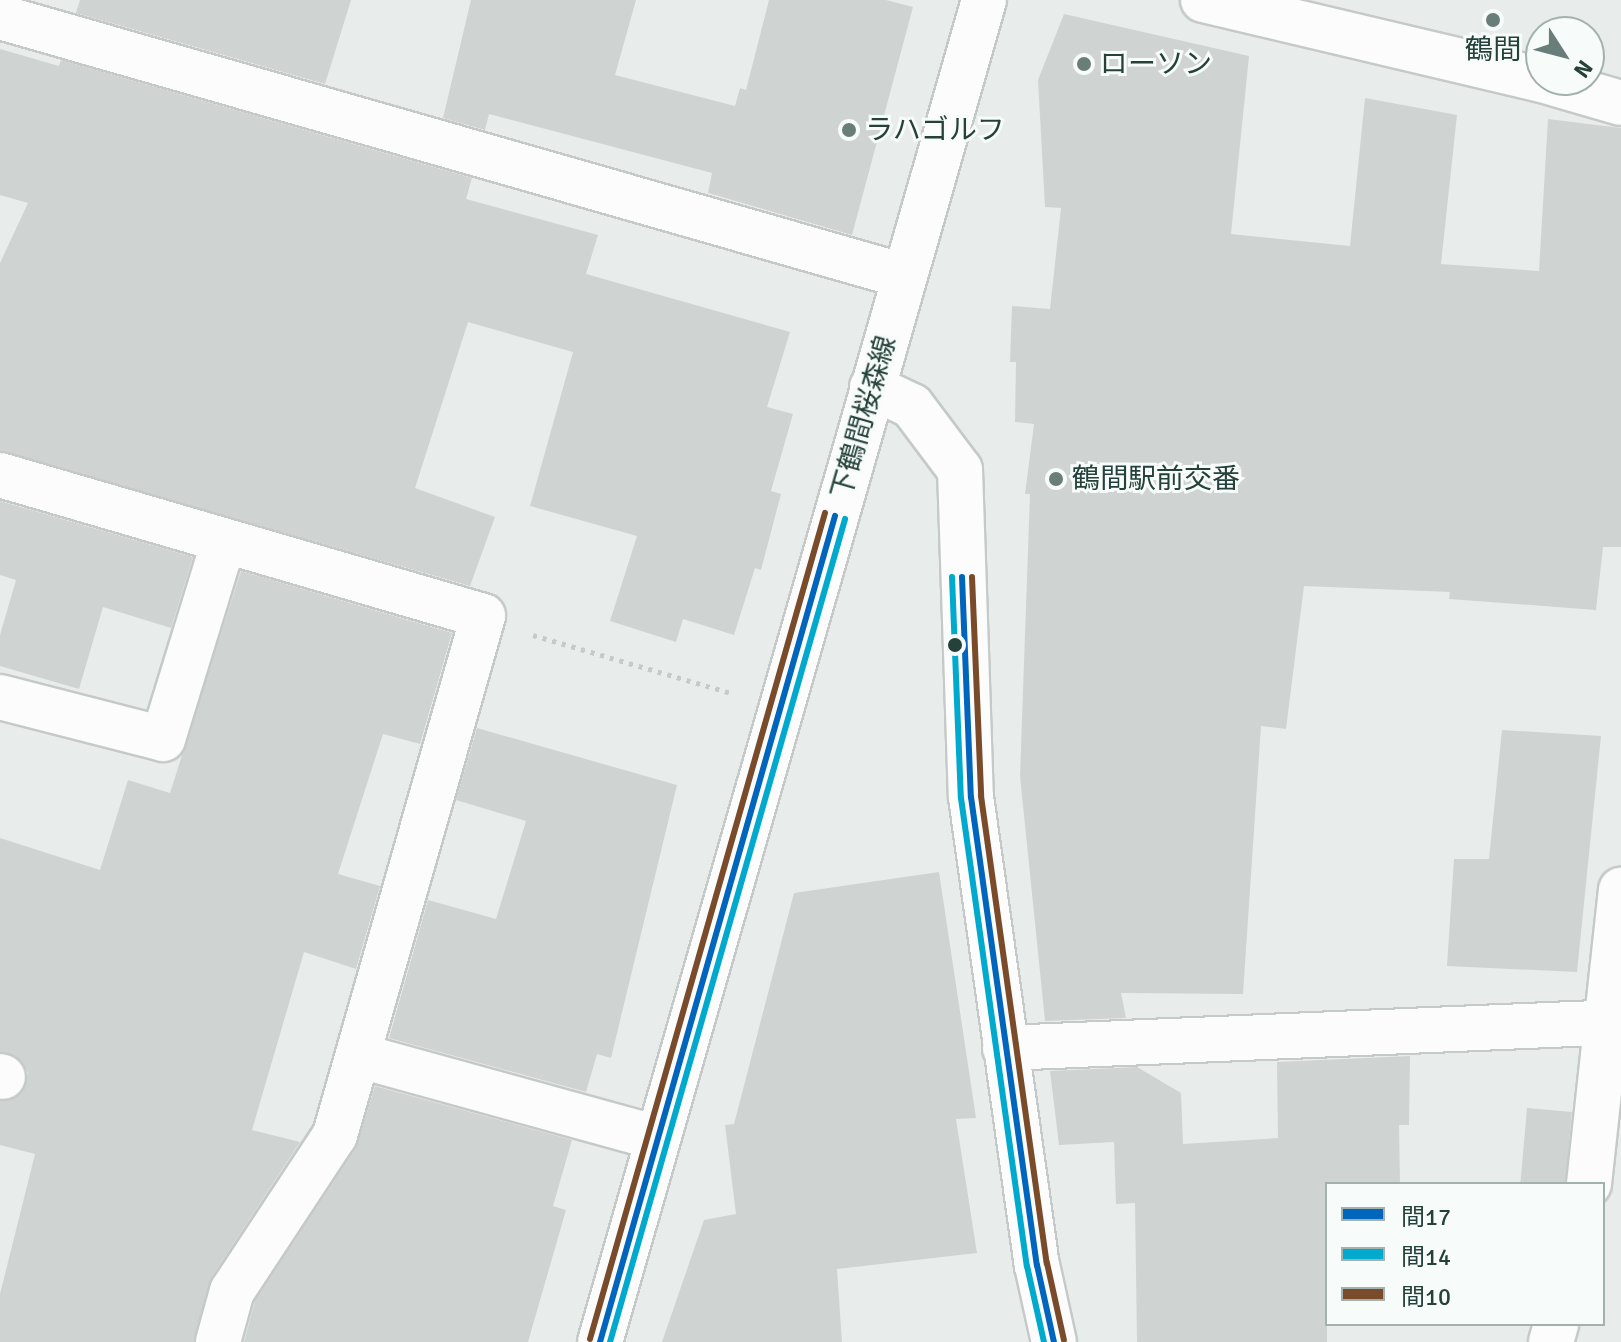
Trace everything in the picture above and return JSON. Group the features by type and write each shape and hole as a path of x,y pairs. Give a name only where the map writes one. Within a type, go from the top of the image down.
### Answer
{"street":[{"name":"下鶴間桜森線","path":"600,1342 984,0"},
{"path":"1203,0 1525,76"},
{"path":"0,17 904,276"},
{"path":"1597,96 1621,103"},
{"path":"872,387 912,406 960,470 971,797 1005,1048 1054,1342"},
{"path":"0,475 483,616 335,1135 232,1291 218,1342"},
{"path":"0,697 163,739 224,541"},
{"path":"1589,1182 1615,1022 1621,890"},
{"path":"1005,1048 1615,1022"},
{"path":"360,1056 658,1138"}],"path":[{"path":"483,616 492,624 739,695"}],"building":[{"path":"80,0 351,0 325,84 76,13"},
{"path":"471,0 636,0 615,75 735,106 740,88 746,90 769,0 886,0 913,7 852,235 708,193 712,173 489,114 485,130 443,118"},
{"path":"1064,14 1249,56 1231,234 1350,246 1365,98 1457,115 1441,264 1539,271 1548,119 1621,128 1621,547 1603,547 1596,610 1449,599 1450,592 1304,586 1286,729 1261,726 1243,994 1121,993 1126,1018 1045,1021 1020,776 1030,494 1025,494 1034,424 1015,422 1016,362 1010,362 1012,306 1050,309 1061,208 1045,207 1038,80"},
{"path":"0,49 59,66 61,60 472,178 466,199 598,235 586,274 790,332 767,407 793,414 771,491 781,494 761,570 755,568 734,635 683,619 676,642 610,621 637,536 530,506 573,352 468,322 415,488 495,517 470,586 0,451 0,263 28,203 0,195"},
{"path":"0,501 193,557 171,628 103,607 79,689 0,666 0,635 16,580 0,575"},
{"path":"241,571 452,633 420,744 383,734 338,874 380,886 356,969 304,952 252,1130 300,1142 211,1278 194,1342 0,1342 0,1294 35,1154 0,1145 0,1101 20,1095 28,1073 21,1060 0,1052 0,838 100,870 128,780 170,793"},
{"path":"477,728 677,785 611,1058 597,1054 586,1092 389,1038 428,900 496,919 526,821 456,800"},
{"path":"1502,730 1601,736 1577,972 1447,966 1454,859 1489,859"},
{"path":"939,872 976,1118 956,1119 977,1253 837,1269 842,1342 662,1342 704,1220 736,1214 725,1125 734,1124 794,893"},
{"path":"1410,1056 1409,1125 1399,1125 1400,1182 1325,1182 1327,1342 1137,1342 1135,1203 1116,1204 1114,1142 1059,1145 1050,1071 1137,1067 1181,1093 1183,1144 1278,1138 1277,1062"},
{"path":"375,1086 572,1140 553,1206 566,1210 528,1342 244,1342 255,1301 356,1148"},
{"path":"1527,1108 1572,1112 1566,1182 1521,1182"}],"transit line":[{"name":"間10","path":"590,1339 825,513"},
{"name":"間17","path":"600,1342 835,516"},
{"name":"間14","path":"610,1342 845,519"},
{"name":"間14","path":"952,577 961,798 1027,1266 1044,1342"},
{"name":"間17","path":"962,577 971,797 1037,1265 1054,1342"},
{"name":"間10","path":"972,577 981,796 1047,1263 1064,1340"}],"place":[{"name":"鶴間","path":"1493,20"},
{"name":"ローソン","path":"1084,64"},
{"name":"ラハゴルフ","path":"849,130"},
{"name":"鶴間駅前交番","path":"1056,479"}]}
